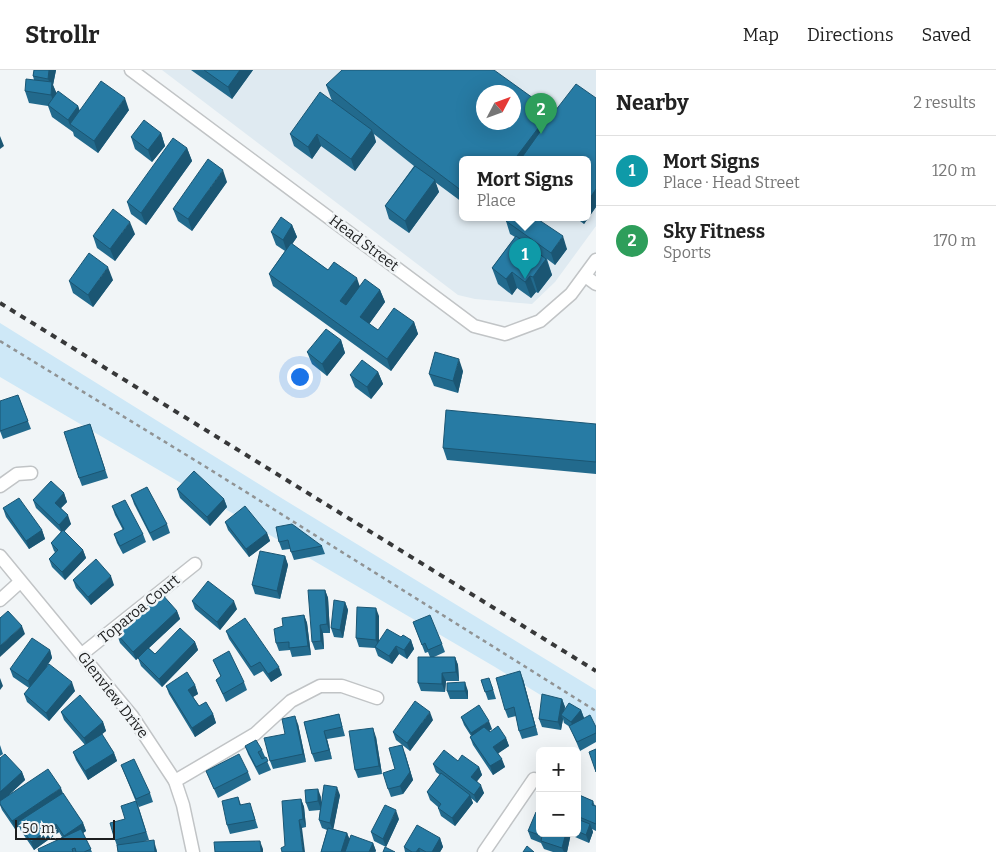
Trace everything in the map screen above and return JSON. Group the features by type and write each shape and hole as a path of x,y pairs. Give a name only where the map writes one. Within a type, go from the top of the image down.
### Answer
{"street":[{"name":"Head Street","path":"131,70 474,326 505,334 540,321 571,294 596,260"},
{"path":"585,276 596,284"},
{"path":"0,486 17,474 31,473"},
{"name":"Glenview Drive","path":"0,556 132,716 175,781 183,805 193,852"},
{"name":"Toparoa Court","path":"82,654 195,564"},
{"path":"0,600 20,582"},
{"path":"175,781 255,734 291,701 320,686 342,686 377,698"},
{"path":"484,852 534,779"}],"path":[{"path":"0,341 206,467 596,711"}],"shaded area":[{"path":"162,70 596,70 596,226 555,282 532,304 475,299 458,295"},
{"path":"0,323 596,690 596,729 495,667 0,377"}],"building":[{"path":"34,70 49,70 48,79 33,76"},
{"path":"204,70 240,70 228,87"},
{"path":"342,70 494,70 515,85 476,85 476,130 521,130 521,89 551,111 517,156 459,156 459,189 326,85"},
{"path":"26,79 52,82 51,95 25,91"},
{"path":"101,81 125,98 94,141 70,124"},
{"path":"576,84 596,98 596,189 591,196 591,156 523,156"},
{"path":"58,91 78,106 68,120 48,105"},
{"path":"320,92 372,130 351,159 317,134 308,147 290,134"},
{"path":"144,120 161,133 148,150 131,137"},
{"path":"173,138 187,148 141,213 127,202"},
{"path":"208,159 223,170 188,219 173,209"},
{"path":"415,166 435,180 405,221 385,206"},
{"path":"113,209 130,222 110,249 93,236"},
{"path":"281,217 292,225 283,240 271,232"},
{"path":"506,221 540,221 563,236 551,253"},
{"path":"516,236 546,259 533,277 530,276 525,282 512,272 506,279 492,268"},
{"path":"291,243 328,270 334,262 357,278 340,301 346,305 365,279 380,290 360,317 378,330 394,308 414,322 387,359 269,274"},
{"path":"89,253 108,267 88,295 69,281"},
{"path":"326,329 341,340 322,364 307,352"},
{"path":"435,352 459,359 453,381 429,374"},
{"path":"362,360 378,372 367,387 350,375"},
{"path":"18,395 28,421 0,431 0,401"},
{"path":"446,410 596,424 596,462 443,448"},
{"path":"90,424 105,470 79,478 64,432"},
{"path":"194,471 224,499 207,517 177,489"},
{"path":"51,481 64,493 55,503 68,515 59,525 33,500"},
{"path":"147,487 167,524 150,533 131,495"},
{"path":"19,498 42,530 26,541 3,508"},
{"path":"125,500 143,534 120,546 114,534 124,529 112,506"},
{"path":"245,506 267,533 246,549 225,522"},
{"path":"292,524 322,546 291,552 288,540 279,542 276,527"},
{"path":"63,530 83,550 62,572 49,559 58,550 51,543"},
{"path":"260,551 285,556 277,591 252,585"},
{"path":"96,559 111,576 88,597 73,580"},
{"path":"208,581 234,601 217,622 192,601"},
{"path":"308,590 325,590 327,624 320,625 321,641 312,642"},
{"path":"161,593 177,611 133,652 117,634"},
{"path":"334,600 345,602 340,630 331,628"},
{"path":"357,607 376,608 376,640 356,638"},
{"path":"8,611 22,626 0,646 0,618"},
{"path":"304,615 308,646 289,648 289,642 276,643 274,629 283,626 282,618"},
{"path":"430,615 442,644 428,650 425,643 422,645 413,622"},
{"path":"245,618 279,667 268,674 260,662 251,667 226,631"},
{"path":"180,628 195,642 159,679 138,658 148,648 155,654"},
{"path":"387,629 411,640 404,650 396,646 389,656 375,647"},
{"path":"32,638 50,650 28,681 10,669"},
{"path":"229,651 244,682 223,694 216,680 221,676 213,660"},
{"path":"418,657 455,657 456,672 442,673 442,684 418,683"},
{"path":"49,664 72,682 46,713 24,694"},
{"path":"520,671 535,726 519,731 514,707 505,710 496,678"},
{"path":"187,672 195,685 188,690 199,706 206,702 213,714 192,728 166,686"},
{"path":"489,678 493,690 485,692 481,680"},
{"path":"465,682 465,691 447,691 447,683"},
{"path":"542,694 562,699 558,722 539,719"},
{"path":"80,695 103,722 84,738 61,712"},
{"path":"415,701 430,712 407,743 393,732"},
{"path":"569,703 581,710 571,722 561,715"},
{"path":"479,705 489,721 471,733 461,717"},
{"path":"339,714 342,727 324,731 329,750 312,754 304,722"},
{"path":"590,715 596,727 596,733 577,742 569,726"},
{"path":"295,716 303,754 270,761 264,738 285,734 282,719"},
{"path":"498,726 506,738 493,747 502,759 490,766 470,737 484,727 490,732"},
{"path":"373,728 379,766 355,770 349,731"},
{"path":"102,734 114,753 85,771 73,752"},
{"path":"256,740 262,750 258,752 262,759 266,757 268,761 256,767 245,746"},
{"path":"402,745 410,772 400,786 388,789 383,773 395,769 389,748"},
{"path":"596,749 596,772 589,752"},
{"path":"444,750 458,761 462,755 479,767 471,777 481,785 474,795 433,764"},
{"path":"5,754 22,772 0,792 0,758"},
{"path":"239,754 248,772 214,789 206,771"},
{"path":"134,759 150,793 136,799 121,765"},
{"path":"48,769 61,788 12,821 0,804 0,801"},
{"path":"441,773 470,795 452,818 438,808 441,804 427,792"},
{"path":"324,785 337,787 330,823 319,820"},
{"path":"318,789 318,801 306,803 305,790"},
{"path":"63,793 83,823 64,836 56,824 31,842 18,822"},
{"path":"581,796 593,801 592,805 596,806 596,824 581,818"},
{"path":"238,797 240,805 250,803 255,820 227,825 222,801"},
{"path":"301,799 303,819 299,820 303,852 282,852 281,848 285,846 282,801"},
{"path":"136,801 146,832 115,840 110,823 125,819 121,806"},
{"path":"385,805 396,810 383,839 371,832"},
{"path":"536,812 536,834 528,831"},
{"path":"581,821 590,824 586,835 581,833"},
{"path":"417,825 440,838 432,852 426,852 419,848 416,852 412,852 404,847"},
{"path":"328,828 347,833 341,852 321,852"},
{"path":"81,829 91,849 84,852 76,852 75,848 72,849 73,852 39,852 38,849"},
{"path":"351,835 373,843 369,852 345,852"},
{"path":"542,837 565,837 562,848 541,841"},
{"path":"154,840 155,852 118,852 117,845"},
{"path":"260,841 261,852 215,852 214,842"},
{"path":"527,846 534,852 523,852"},
{"path":"385,847 395,852 383,852"}],"railway":[{"path":"0,303 596,671"}],"place":[{"name":"Sky Fitness","path":"541,134"},
{"name":"Mort Signs","path":"525,279"}]}
